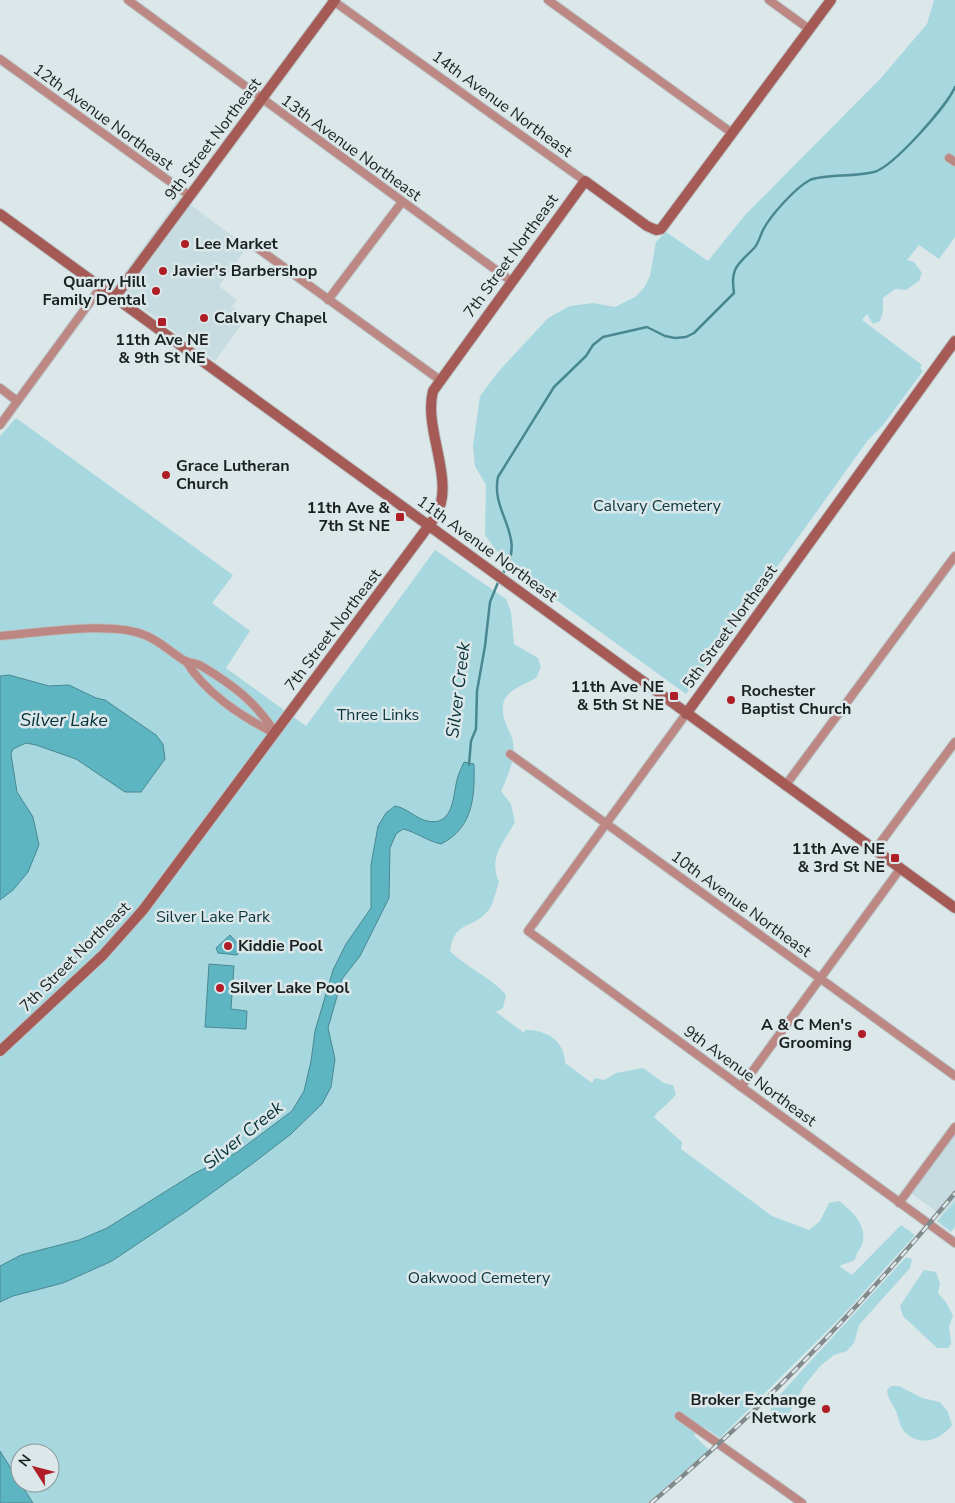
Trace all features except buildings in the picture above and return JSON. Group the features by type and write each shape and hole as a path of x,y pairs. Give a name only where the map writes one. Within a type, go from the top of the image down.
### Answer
{"main road":[{"path":"732,133 831,0"},
{"name":"9th Street Northeast","path":"115,297 334,1"},
{"name":"14th Avenue Northeast","path":"585,181 656,230 665,225 732,133"},
{"name":"7th Street Northeast","path":"0,1051 64,993 124,933 166,881 429,526 440,509 442,496 431,409 433,391 585,181"},
{"name":"11th Avenue Northeast","path":"0,214 955,908"},
{"name":"5th Street Northeast","path":"686,714 954,344"}],"street":[{"name":"13th Avenue Northeast","path":"128,0 511,281"},
{"path":"548,0 732,133"},
{"path":"769,0 810,29"},
{"name":"14th Avenue Northeast","path":"334,1 585,181"},
{"name":"12th Avenue Northeast","path":"0,59 190,196"},
{"path":"328,300 402,202"},
{"path":"256,248 440,380"},
{"path":"0,425 102,287"},
{"path":"0,388 18,401"},
{"path":"786,786 955,556"},
{"path":"0,636 104,628 126,630 146,635 186,661 202,666 249,699 263,712 275,733"},
{"path":"186,661 193,674 209,689 256,724 275,733"},
{"name":"5th Street Northeast","path":"528,931 686,714"},
{"path":"875,850 955,742"},
{"name":"10th Avenue Northeast","path":"510,754 955,1076"},
{"path":"741,1087 900,869"},
{"name":"9th Avenue Northeast","path":"528,931 955,1244"},
{"path":"899,1203 955,1128"},
{"path":"679,1416 802,1503"}],"shaded area":[{"path":"180,197 247,247 219,286 237,300 232,306 247,317 215,361 114,287"},
{"path":"955,1133 955,1202 942,1216 911,1193"}],"green space":[{"name":"Calvary Cemetery","path":"934,0 955,0 955,237 939,259 919,245 907,260 914,262 922,273 919,281 906,290 895,289 883,298 883,311 880,321 873,324 867,314 862,320 922,365 920,368 923,371 883,425 868,440 686,694 519,573 520,568 496,550 485,535 486,485 475,466 473,446 480,396 499,371 548,318 570,306 593,303 615,307 635,297 644,288 650,276 656,242 666,232 708,261 746,214 881,78 927,24"},
{"path":"16,418 233,575 212,603 250,631 226,668 306,726 435,550 506,599 511,612 514,644 538,658 541,667 536,678 515,689 503,704 505,721 512,737 514,749 510,768 501,791 511,804 515,822 496,858 496,873 499,882 494,899 484,915 456,934 450,951 500,988 506,995 503,1008 496,1012 524,1033 525,1030 533,1030 553,1038 562,1048 565,1063 592,1083 595,1078 604,1080 616,1073 643,1068 664,1083 673,1085 676,1094 654,1117 682,1142 681,1149 772,1216 809,1230 820,1221 829,1203 839,1201 844,1205 857,1218 863,1235 855,1260 839,1266 852,1275 901,1225 915,1235 845,1313 720,1438 704,1427 694,1435 709,1450 647,1503 0,1503 0,436"},
{"path":"955,1202 955,1227 951,1232 937,1221"},
{"path":"906,1257 912,1259 910,1268 859,1325 854,1343 847,1351 834,1355 820,1366 804,1386 787,1417 779,1417 770,1410 776,1399"},
{"path":"924,1270 936,1272 940,1283 938,1293 946,1302 953,1316 949,1326 951,1344 948,1348 937,1348 903,1316 900,1306"},
{"path":"891,1386 899,1386 922,1398 940,1402 948,1412 952,1425 938,1437 926,1441 914,1439 905,1433 901,1427 896,1411 888,1396 887,1390"}],"water":[{"name":"Silver Lake","path":"9,675 49,686 69,685 96,698 105,700 156,735 163,744 165,759 141,792 125,792 76,759 26,743 13,749 11,754 17,792 33,817 39,845 28,872 13,890 0,900 0,676"},
{"path":"464,762 474,764 474,788 470,810 460,829 441,844 403,829 396,834 390,848 389,898 360,956 342,979 328,1028 335,1059 331,1087 322,1104 291,1134 252,1164 112,1261 63,1283 13,1296 0,1302 0,1266 21,1255 79,1240 107,1228 195,1173 236,1153 292,1111 304,1091 315,1031 333,970 346,944 371,908 371,865 378,826 386,813 395,806 427,821 436,822 443,819 451,808"},
{"name":"Kiddie Pool","path":"230,935 238,944 239,953 237,955 218,953 216,948"},
{"name":"Silver Lake Pool","path":"209,964 234,966 231,1009 247,1011 246,1029 205,1027"},
{"path":"0,1451 10,1467 10,1493 27,1493 33,1503 0,1503"}],"waterway":[{"name":"Silver Creek","path":"502,575 509,561 512,548 499,502 497,490 498,477 554,387 586,356 593,345 603,337 647,327 665,336 675,338 686,337 694,333 734,293 733,278 737,267 758,243 766,224 790,196 804,184 816,178 867,174 883,168 919,135 942,108 955,87"},
{"name":"Silver Creek","path":"469,765 471,741 476,729 477,691 490,602 499,580"}],"railway":[{"path":"651,1503 732,1431 810,1355 884,1275 955,1193"}],"place":[{"name":"Lee Market","path":"185,244"},
{"name":"Javier's Barbershop","path":"163,271"},
{"name":"Quarry Hill Family Dental","path":"156,291"},
{"name":"Calvary Chapel","path":"204,318"},
{"name":"11th Ave NE & 9th St NE","path":"162,322"},
{"name":"Grace Lutheran Church","path":"166,475"},
{"name":"11th Ave & 7th St NE","path":"400,517"},
{"name":"11th Ave NE & 5th St NE","path":"674,696"},
{"name":"Rochester Baptist Church","path":"731,700"},
{"name":"11th Ave NE & 3rd St NE","path":"895,858"},
{"name":"Kiddie Pool","path":"228,946"},
{"name":"Silver Lake Pool","path":"220,988"},
{"name":"A & C Men's Grooming","path":"862,1034"},
{"name":"Broker Exchange Network","path":"826,1409"}],"park label":[{"name":"Three Links","path":"378,715"},
{"name":"Silver Lake Park","path":"213,917"},
{"name":"Oakwood Cemetery","path":"479,1278"}]}
